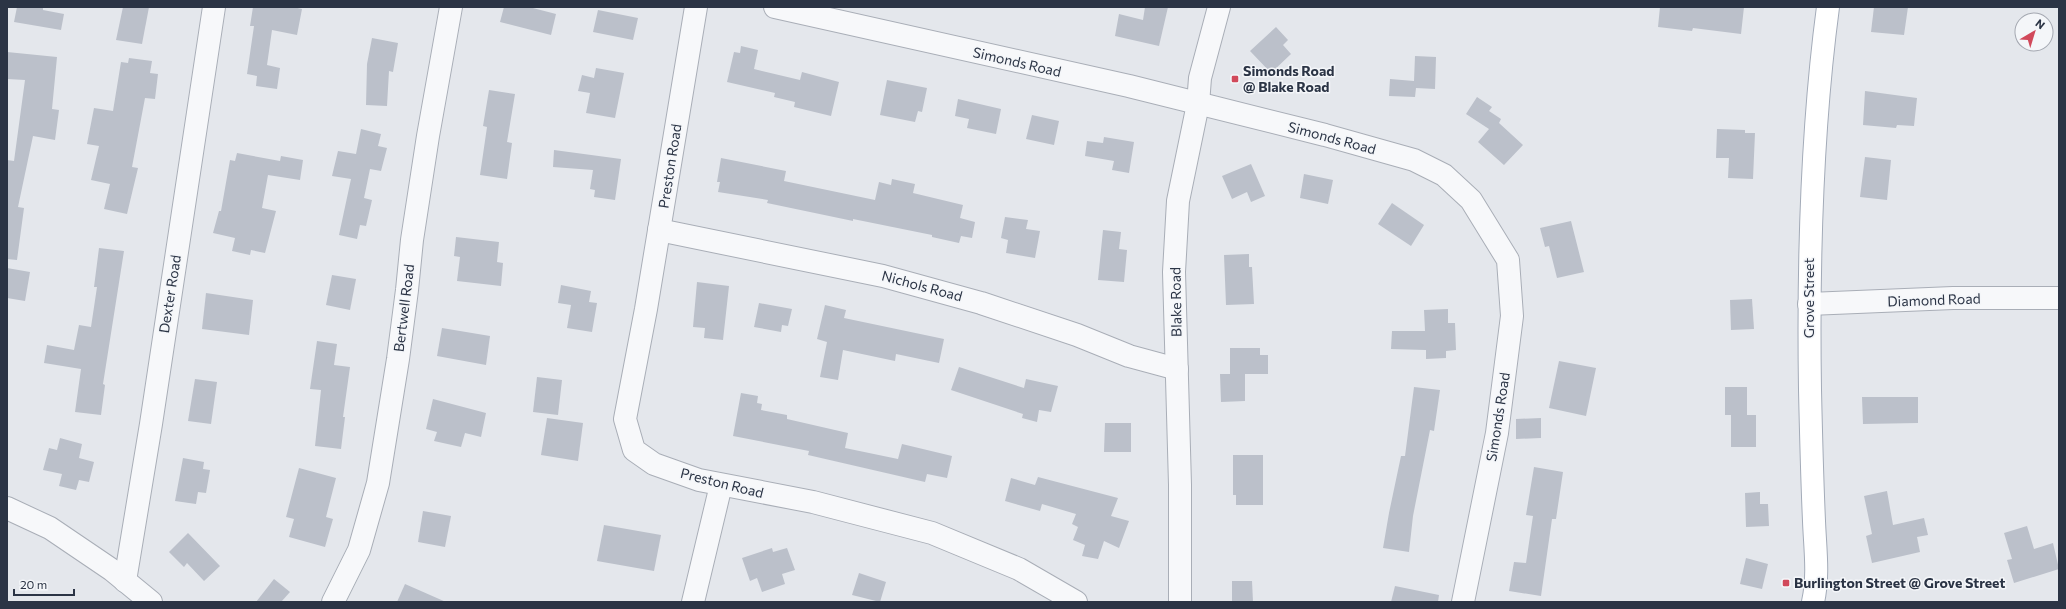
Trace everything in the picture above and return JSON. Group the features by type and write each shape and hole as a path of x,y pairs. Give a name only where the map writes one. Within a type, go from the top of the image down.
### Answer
{"main road":[{"name":"Grove Street","path":"1816,598 1809,250 1818,77 1828,7"}],"street":[{"name":"Dexter Road","path":"125,581 151,424 214,7"},
{"name":"Bertwell Road","path":"333,602 358,550 378,483 400,343 422,171 451,7"},
{"name":"Preston Road","path":"696,7 659,230 625,419 634,450 654,464 699,480 813,502 932,533 1019,569 1076,602"},
{"name":"Simonds Road","path":"775,7 1129,86 1325,135 1414,160 1444,176 1471,200 1508,260 1512,316 1497,433 1463,602"},
{"name":"Blake Road","path":"1180,602 1177,369 1174,272 1178,201 1198,104 1200,78 1219,7"},
{"name":"Nichols Road","path":"659,230 883,276 982,303 1077,335 1129,356 1177,369"},
{"name":"Diamond Road","path":"1809,304 1953,298 2059,298"},
{"path":"693,602 721,485"},
{"path":"7,508 50,528 125,581 151,602"}],"building":[{"path":"17,7 43,7 43,10 64,14 61,30 14,22"},
{"path":"123,7 149,7 142,44 116,40"},
{"path":"253,7 293,7 302,9 297,35 272,30 267,65 280,68 277,89 256,86 257,76 247,74 254,26 250,26"},
{"path":"504,7 529,7 556,14 551,35 500,22"},
{"path":"1145,7 1168,7 1159,46 1115,36 1119,14 1143,20"},
{"path":"1660,7 1744,7 1741,34 1693,28 1692,31 1658,27"},
{"path":"1874,7 1908,7 1904,35 1871,32"},
{"path":"598,10 638,18 633,40 593,32"},
{"path":"1276,27 1288,40 1283,45 1291,54 1271,73 1250,51"},
{"path":"372,38 398,43 393,72 389,71 387,106 366,105 367,64"},
{"path":"741,46 758,50 754,69 800,80 802,72 839,82 831,116 794,107 795,102 774,97 775,93 727,82 734,52 740,53"},
{"path":"7,52 57,57 52,109 59,110 55,140 33,136 18,207 24,208 17,260 7,259 7,160 14,161 25,80 7,79"},
{"path":"1415,56 1436,57 1435,89 1416,88 1415,97 1389,96 1390,79 1414,81"},
{"path":"129,58 152,61 150,73 158,74 155,99 145,98 132,167 138,168 127,214 104,209 110,184 91,180 99,146 87,144 94,108 113,111 121,62 128,63"},
{"path":"596,68 624,73 615,118 586,113 590,93 578,91 582,75 594,78"},
{"path":"887,80 927,88 922,112 918,111 915,122 880,115"},
{"path":"489,90 515,94 507,142 512,143 507,179 480,175 487,127 483,126"},
{"path":"1865,91 1917,98 1914,126 1897,125 1896,128 1863,125"},
{"path":"1477,97 1492,107 1489,111 1501,119 1499,123 1523,145 1504,165 1478,142 1489,129 1466,114"},
{"path":"958,99 1001,109 996,134 967,128 969,119 955,116"},
{"path":"1032,115 1059,121 1054,145 1026,139"},
{"path":"361,129 381,134 378,146 387,148 381,171 370,169 364,198 372,200 366,226 360,225 357,239 339,235 351,179 332,176 338,151 356,154"},
{"path":"1717,129 1745,130 1745,133 1755,133 1753,179 1728,178 1729,158 1716,158"},
{"path":"1104,137 1134,142 1129,173 1112,170 1114,161 1085,156 1087,141 1103,143"},
{"path":"554,150 621,159 615,200 594,197 595,190 590,189 593,170 553,167"},
{"path":"237,153 280,161 281,156 303,160 300,180 268,175 262,208 276,211 265,253 251,250 250,255 232,251 235,238 213,233 219,211 221,211 230,160 235,161"},
{"path":"1865,157 1891,160 1887,200 1860,197"},
{"path":"721,158 786,171 784,181 875,200 879,182 891,185 892,179 915,184 913,193 963,205 960,218 975,222 972,238 961,236 959,243 932,237 932,235 853,219 853,221 767,203 768,200 718,192 720,182 717,182"},
{"path":"1251,164 1265,196 1251,202 1247,192 1232,199 1222,176"},
{"path":"1304,174 1333,180 1328,204 1300,198"},
{"path":"1392,203 1424,225 1411,246 1378,224"},
{"path":"1005,217 1028,220 1026,229 1040,231 1035,258 1006,253 1008,240 1001,238"},
{"path":"1571,221 1584,272 1557,278 1549,246 1545,247 1540,228"},
{"path":"1103,230 1121,232 1119,249 1127,250 1124,282 1098,280"},
{"path":"456,237 499,242 497,262 503,263 501,286 457,281 460,257 454,256"},
{"path":"99,248 124,251 103,384 105,385 101,415 75,412 81,369 44,363 47,345 74,350 79,325 91,327 97,287 94,287"},
{"path":"1249,254 1249,267 1252,267 1254,304 1226,305 1224,255"},
{"path":"7,268 30,272 25,301 7,298"},
{"path":"332,275 356,279 350,310 326,305"},
{"path":"697,282 729,286 723,340 704,338 705,328 693,327"},
{"path":"561,285 591,291 589,302 597,303 592,332 567,328 571,305 558,303"},
{"path":"206,293 253,300 249,335 202,329"},
{"path":"1752,299 1754,329 1731,330 1730,300"},
{"path":"759,303 792,309 788,326 782,325 781,332 754,327"},
{"path":"825,305 846,310 844,318 944,339 939,363 896,354 895,361 843,350 838,380 820,377 827,342 817,339"},
{"path":"1448,309 1448,323 1455,323 1456,350 1446,351 1446,358 1426,359 1426,350 1391,349 1392,331 1425,331 1424,310"},
{"path":"442,328 490,336 486,365 437,356"},
{"path":"317,341 337,344 334,365 350,367 343,417 345,417 341,449 315,446 321,390 310,389"},
{"path":"1230,348 1260,348 1260,355 1268,355 1268,374 1245,374 1245,401 1221,402 1220,374 1230,374"},
{"path":"1559,361 1596,368 1586,416 1549,408"},
{"path":"959,367 1024,388 1026,379 1058,386 1051,412 1039,410 1037,422 1022,418 1023,414 951,390"},
{"path":"537,377 562,380 558,415 533,412"},
{"path":"195,379 217,382 211,424 188,421"},
{"path":"1414,387 1440,390 1434,431 1430,430 1413,516 1409,552 1383,548 1401,456 1405,456"},
{"path":"1725,387 1747,387 1747,415 1756,415 1756,447 1731,447 1731,415 1725,415"},
{"path":"741,393 758,396 757,403 762,404 761,410 787,415 787,419 848,433 845,448 898,459 902,444 952,456 947,478 927,474 925,482 808,455 809,451 733,436"},
{"path":"1862,397 1918,397 1918,423 1863,424"},
{"path":"433,399 486,413 481,437 465,433 461,447 434,441 437,432 426,429"},
{"path":"547,418 583,423 578,461 541,455"},
{"path":"1541,418 1541,438 1516,439 1516,419"},
{"path":"1105,423 1131,423 1131,452 1104,452"},
{"path":"60,438 82,444 79,458 94,462 89,482 79,480 76,490 59,486 62,474 43,470 49,448 57,450"},
{"path":"1233,455 1263,455 1263,505 1236,505 1236,495 1233,495"},
{"path":"183,458 204,462 203,469 210,470 206,493 198,492 196,504 175,501"},
{"path":"1534,467 1563,472 1556,519 1552,519 1541,596 1509,591 1514,562 1526,563 1533,516 1526,515"},
{"path":"299,468 336,478 326,517 333,519 325,547 289,537 294,519 286,517"},
{"path":"1038,477 1118,498 1111,516 1129,521 1119,548 1104,541 1098,559 1082,556 1085,545 1073,540 1078,527 1072,524 1076,514 1042,504 1040,511 1005,501 1011,478 1035,485"},
{"path":"1887,491 1893,525 1924,518 1928,535 1917,537 1920,552 1872,563 1866,536 1872,534 1864,496"},
{"path":"1760,492 1760,504 1768,504 1769,526 1746,527 1745,493"},
{"path":"423,511 451,516 445,547 418,542"},
{"path":"604,525 661,535 654,571 597,561"},
{"path":"2027,526 2034,549 2053,543 2059,569 2014,583 2007,560 2012,559 2004,533"},
{"path":"188,533 220,566 204,581 187,563 184,567 169,552"},
{"path":"772,548 773,552 787,548 795,570 782,574 785,584 762,592 757,578 750,581 742,558"},
{"path":"1746,558 1768,564 1762,589 1740,584"},
{"path":"859,573 886,582 880,602 852,595"},
{"path":"274,579 290,592 281,602 256,602"},
{"path":"1232,581 1252,581 1253,602 1232,602"},
{"path":"405,584 446,602 397,602"},
{"path":"1395,586 1439,595 1438,602 1391,602"}],"place":[{"name":"Simonds Road @ Blake Road","path":"1235,79"},
{"name":"Burlington Street @ Grove Street","path":"1786,583"}]}
